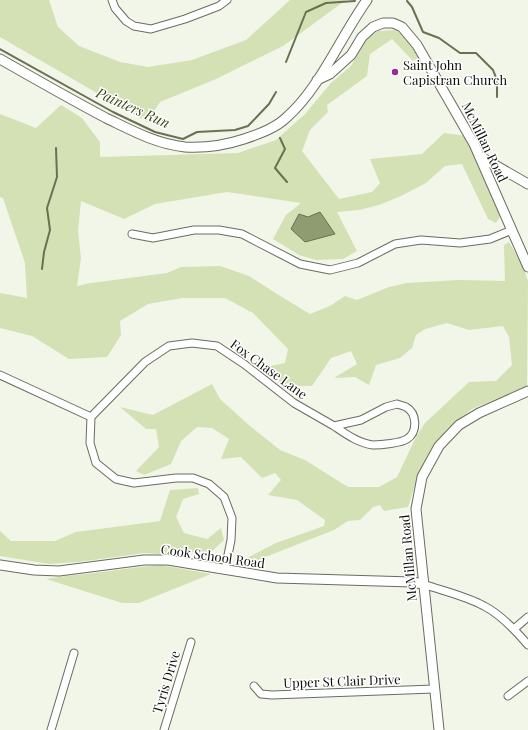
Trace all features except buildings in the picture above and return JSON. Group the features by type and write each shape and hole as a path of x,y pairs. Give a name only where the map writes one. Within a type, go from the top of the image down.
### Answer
{"street":[{"path":"112,0 115,8 126,21 134,26 151,29 185,19 219,6 227,0"},
{"path":"0,59 89,109 152,140 185,147 212,146 235,142 260,134 286,118 302,101 317,80 367,0"},
{"name":"McMillan Road","path":"317,80 330,74 351,55 362,37 373,27 383,23 393,22 402,27 417,46 481,157 491,184 528,267"},
{"path":"481,157 528,184"},
{"path":"132,234 153,238 194,230 219,230 242,234 300,264 330,270 358,263 395,244 421,240 460,243 490,239 512,230"},
{"name":"Fox Chase Lane","path":"91,417 146,362 170,346 192,343 217,346 244,364 294,403 334,426 353,439 374,445 407,439 414,430 415,421 413,415 407,407 397,404 386,407 361,420 334,426"},
{"path":"0,375 91,417 90,444 96,463 116,479 134,483 176,478 193,478 208,484 224,497 232,518 232,540 225,570"},
{"name":"McMillan Road","path":"439,730 416,509 422,477 439,446 459,425 479,413 528,391"},
{"name":"Cook School Road","path":"0,565 34,570 59,571 144,560 168,560 277,578 412,582 423,584"},
{"path":"423,584 485,606 514,629 528,645"},
{"path":"514,629 528,617"},
{"name":"Tyris Drive","path":"164,730 191,642"},
{"path":"51,730 74,653"},
{"path":"508,696 528,681"},
{"name":"Upper St Clair Drive","path":"254,686 261,694 272,696 434,689"}],"shaded area":[{"path":"0,0 49,0 58,27 79,46 120,62 148,67 192,60 246,40 290,0 346,0 283,46 216,79 160,102 147,122 0,37"},
{"path":"395,30 403,35 419,57 413,61 392,39 370,54 367,76 327,105 328,112 310,130 302,151 339,199 372,192 380,183 370,159 422,154 444,133 466,136 501,215 496,223 488,219 462,164 445,166 426,183 379,205 359,210 337,212 357,251 343,259 316,260 299,255 273,239 286,215 301,203 227,192 155,204 124,219 81,201 78,231 81,258 77,286 167,273 181,267 220,266 249,276 310,314 330,306 345,296 357,300 389,287 407,283 458,280 505,281 504,245 509,242 523,266 528,281 527,386 472,409 448,428 429,453 417,478 408,507 384,511 380,505 373,507 360,520 348,521 334,530 250,563 241,561 276,543 324,526 325,520 297,500 268,495 281,480 275,473 262,478 241,457 221,459 229,439 212,428 197,427 181,441 171,464 144,475 136,471 159,447 156,429 146,429 120,407 153,415 212,384 220,399 280,450 305,460 348,487 379,487 397,477 416,437 425,423 469,382 496,381 512,365 509,337 503,326 469,330 447,323 425,329 416,335 412,348 400,358 376,365 369,385 355,377 334,378 357,364 351,351 331,358 312,386 282,386 270,366 285,363 288,349 253,313 225,298 182,298 148,304 120,321 121,335 107,357 69,359 32,336 0,328 0,293 27,298 25,263 3,198 0,197 0,114 36,128 61,105 82,118 100,142 100,157 238,153 276,140 305,114 331,83 351,66 364,41 378,31"},
{"path":"320,212 335,234 305,242 291,229 299,214 308,217"},
{"path":"198,488 199,494 183,499 176,517 184,533 207,539 221,528 224,540 206,557 186,549 173,555 145,553 78,562 49,564 0,556 0,531 11,541 55,541 76,532 160,521 170,490"},
{"path":"161,565 211,574 139,603 122,603 46,579 130,568"}],"waterway":[{"name":"Painters Run","path":"286,62 306,12 326,3 355,1"},
{"path":"407,1 412,7 423,32 439,38 460,53 476,53 493,70 497,80 497,97"},
{"name":"Painters Run","path":"0,49 113,112 155,132 183,139 197,132 235,130 248,126 269,104 276,92"},
{"path":"280,138 285,149 275,168 287,182"},
{"path":"42,269 44,252 50,230 47,208 57,177 56,148"}],"place":[{"name":"Saint John Capistran Church","path":"395,72"}]}
